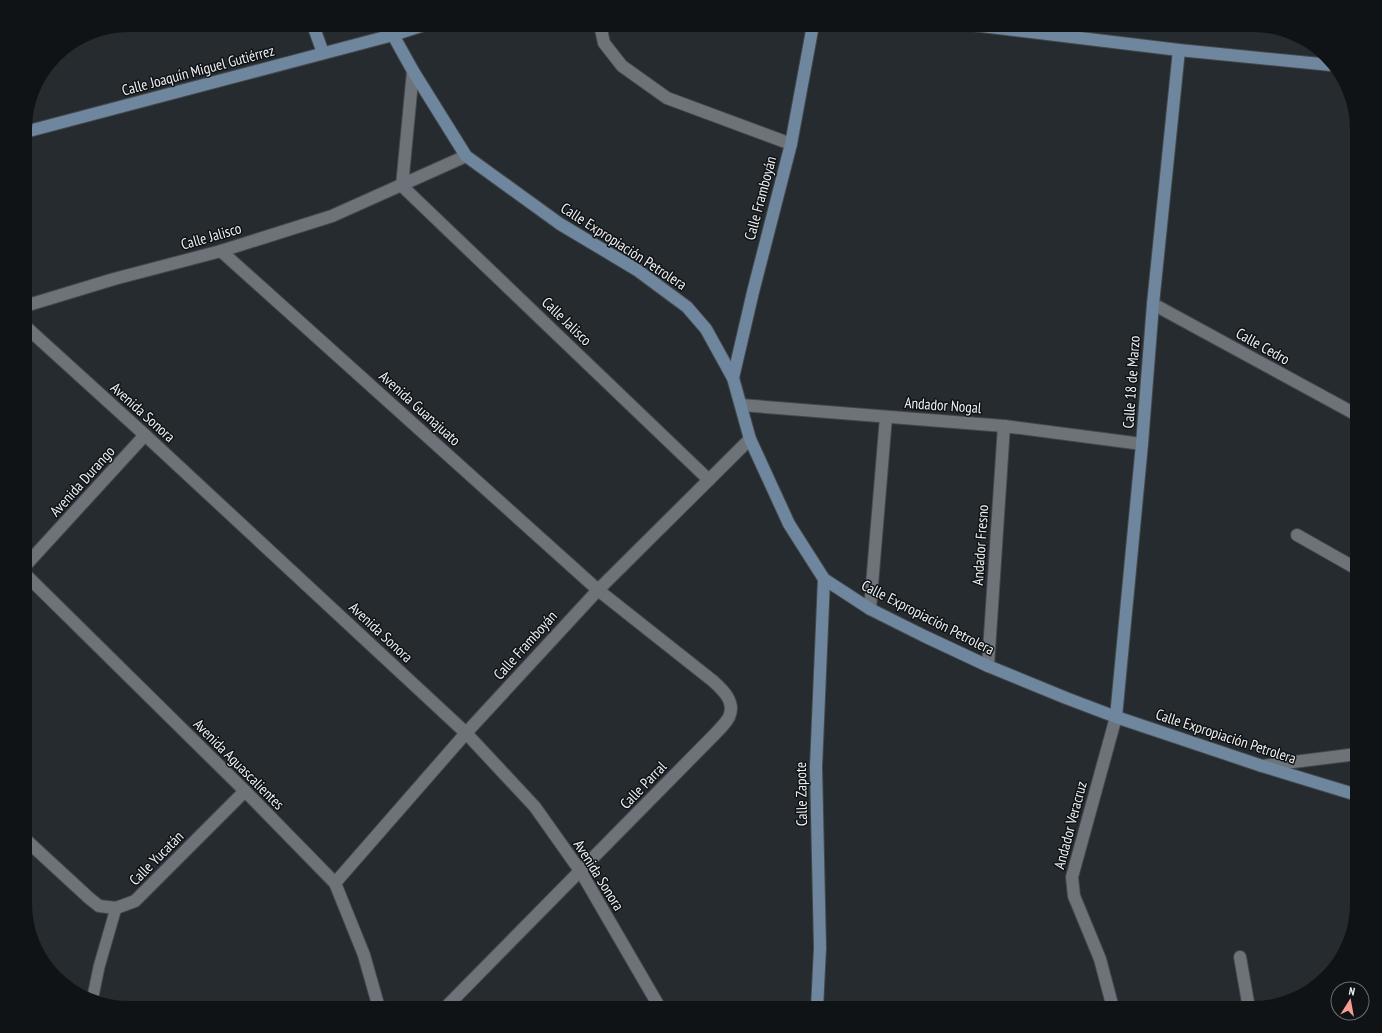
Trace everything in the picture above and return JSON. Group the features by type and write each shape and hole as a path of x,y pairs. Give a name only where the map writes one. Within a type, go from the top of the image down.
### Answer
{"street":[{"path":"316,32 323,53"},
{"name":"Calle Joaquín Miguel Gutiérrez","path":"32,130 403,32"},
{"path":"602,32 604,43 622,66 667,98 791,144"},
{"name":"Calle Framboyán","path":"733,378 752,292 791,144 812,32"},
{"path":"1031,32 1179,50 1325,64"},
{"name":"Calle Expropiación Petrolera","path":"394,35 414,71 466,156 560,224 637,270 687,306 706,329 733,378 750,438 789,524 824,579 870,609 924,636 988,666 1066,698 1116,717 1262,766 1350,793"},
{"name":"Calle 18 de Marzo","path":"1116,717 1142,444 1153,304 1179,50"},
{"path":"402,186 414,71"},
{"name":"Calle Jalisco","path":"32,304 114,279 221,251 332,216 402,186 466,156"},
{"name":"Calle Jalisco","path":"402,186 709,480"},
{"name":"Avenida Guanajuato","path":"221,251 598,590"},
{"name":"Calle Cedro","path":"1153,304 1350,411"},
{"name":"Avenida Sonora","path":"32,332 145,435 466,733 535,807 580,872 656,1001"},
{"name":"Andador Nogal","path":"741,405 1004,426 1142,444"},
{"path":"870,609 886,417"},
{"name":"Andador Fresno","path":"988,666 1004,426"},
{"name":"Avenida Durango","path":"32,558 145,435"},
{"name":"Calle Framboyán","path":"335,883 466,733 598,590 750,438"},
{"path":"1297,535 1350,564"},
{"name":"Calle Zapote","path":"817,1001 820,948 816,767 824,579"},
{"name":"Avenida Aguascalientes","path":"32,581 245,791 335,883 364,955 377,1001"},
{"name":"Calle Parral","path":"452,1001 714,735 729,717 731,704 727,694 714,681 598,590"},
{"name":"Andador Veracruz","path":"1111,1001 1100,959 1074,896 1072,877 1116,717"},
{"path":"1262,766 1350,755"},
{"name":"Calle Yucatán","path":"116,908 135,901 245,791"},
{"path":"32,845 99,906 116,908"},
{"path":"1240,957 1248,1001"}],"lane":[{"path":"93,994 99,967 116,908"}]}
